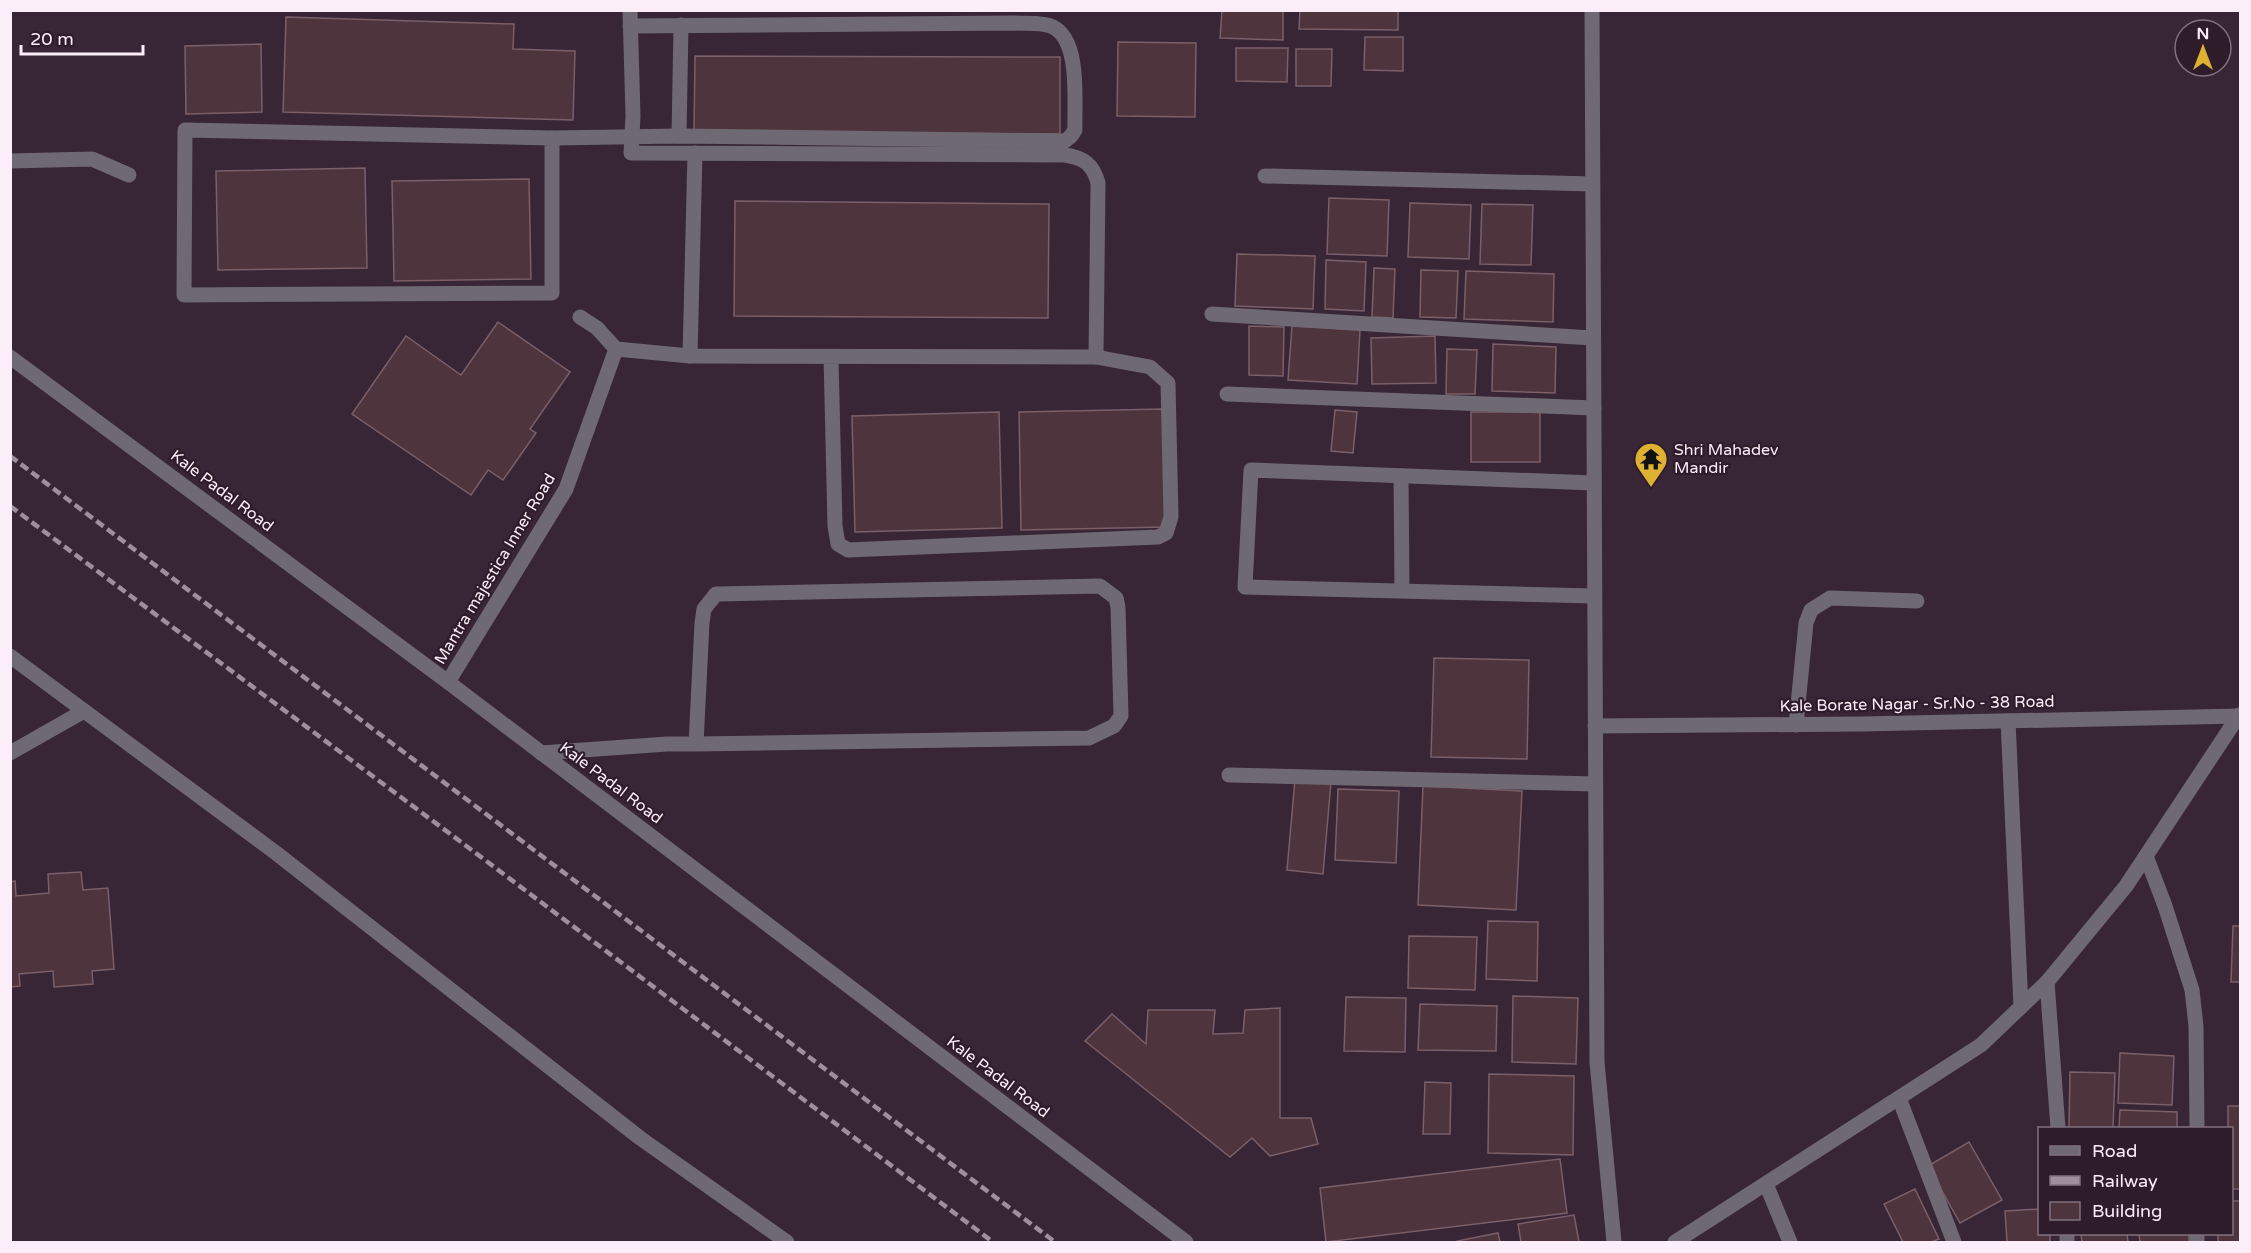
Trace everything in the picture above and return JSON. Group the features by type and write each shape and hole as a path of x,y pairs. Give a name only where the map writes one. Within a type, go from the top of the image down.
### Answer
{"street":[{"path":"1592,10 1597,1062 1614,1242"},
{"path":"552,138 552,293 184,295 185,130 552,138 631,136 679,136 1065,141 1074,130 1073,59 1069,44 1063,34 1051,26 1015,23 681,25 630,18 633,116 631,136 631,153 1053,154 1079,157 1094,170 1098,183 1096,357"},
{"path":"679,136 681,25"},
{"path":"690,356 695,153"},
{"path":"10,161 92,159 129,176"},
{"path":"1265,176 1592,184"},
{"path":"1212,314 1593,338"},
{"path":"580,317 597,328 616,349 690,356 1096,357 1150,367 1168,383 1171,517 1166,533 1158,537 848,550 838,544 835,526 831,357"},
{"name":"Mantra majestica Inner Road","path":"448,682 566,489 616,349"},
{"name":"Kale Padal Road","path":"10,357 448,682 1186,1242"},
{"path":"1227,394 1594,408"},
{"path":"1593,596 1245,587 1251,470 1594,483"},
{"path":"1401,476 1401,590"},
{"path":"541,753 667,744 696,744 1089,738 1114,726 1121,716 1116,598 1100,586 716,594 704,609 702,622 696,744"},
{"path":"1796,725 1806,622 1811,610 1830,598 1917,601"},
{"path":"10,656 276,853 640,1138 787,1242"},
{"path":"10,753 84,711"},
{"path":"1675,1242 1981,1045 2047,982 2126,886 2240,716"},
{"name":"Kale Borate Nagar - Sr.No - 38 Road","path":"1595,726 1796,725 2240,716"},
{"path":"2008,721 2021,1007"},
{"path":"1229,775 1595,784"},
{"path":"2146,856 2192,990 2196,1026 2197,1127"},
{"path":"2047,982 2058,1127"},
{"path":"1899,1098 1954,1242"},
{"path":"1766,1184 1790,1242"}],"building":[{"path":"1222,10 1283,10 1283,40 1220,38"},
{"path":"1300,10 1398,10 1398,30 1299,29"},
{"path":"286,17 514,24 513,49 575,51 573,120 283,112"},
{"path":"1365,37 1403,37 1403,71 1364,70"},
{"path":"1118,42 1196,43 1195,117 1117,116"},
{"path":"261,44 262,112 186,114 185,46"},
{"path":"1236,48 1288,48 1287,82 1236,81"},
{"path":"1296,49 1332,49 1331,86 1296,86"},
{"path":"695,56 1060,57 1060,134 694,132"},
{"path":"365,168 367,268 218,270 216,171"},
{"path":"529,179 531,279 394,281 392,181"},
{"path":"1329,198 1389,200 1387,256 1327,254"},
{"path":"735,201 1049,204 1048,318 734,316"},
{"path":"1410,203 1471,205 1469,259 1408,257"},
{"path":"1482,204 1533,205 1531,265 1480,264"},
{"path":"1237,254 1315,256 1313,309 1235,306"},
{"path":"1326,260 1366,262 1364,311 1325,309"},
{"path":"1374,268 1395,269 1393,318 1372,317"},
{"path":"1421,270 1458,271 1456,318 1420,317"},
{"path":"1466,271 1554,274 1553,322 1464,319"},
{"path":"498,322 570,372 530,429 536,433 503,480 488,470 471,495 352,414 406,336 461,375"},
{"path":"1249,326 1284,327 1283,376 1249,375"},
{"path":"1292,326 1360,330 1357,384 1288,380"},
{"path":"1435,336 1436,383 1372,384 1371,338"},
{"path":"1493,344 1556,347 1555,393 1492,391"},
{"path":"1447,349 1477,350 1475,394 1446,394"},
{"path":"1163,409 1166,527 1021,530 1019,412"},
{"path":"1335,410 1357,412 1353,453 1331,451"},
{"path":"999,412 1002,528 855,532 852,416"},
{"path":"1471,412 1540,412 1540,462 1471,462"},
{"path":"1434,658 1529,660 1527,759 1431,757"},
{"path":"1295,779 1331,782 1323,874 1287,870"},
{"path":"1423,786 1522,791 1516,910 1418,905"},
{"path":"1338,789 1399,791 1396,863 1335,860"},
{"path":"81,872 83,890 108,888 114,969 92,971 93,984 54,987 53,971 19,974 20,986 10,987 10,882 15,881 16,896 49,893 48,874"},
{"path":"1488,921 1538,922 1537,981 1486,979"},
{"path":"2233,926 2240,926 2240,982 2231,982"},
{"path":"1409,936 1477,937 1475,990 1408,988"},
{"path":"1513,996 1578,998 1576,1064 1512,1062"},
{"path":"1346,997 1406,998 1405,1052 1344,1051"},
{"path":"1420,1004 1497,1006 1496,1051 1418,1050"},
{"path":"1280,1008 1280,1118 1311,1118 1318,1144 1270,1156 1252,1138 1230,1157 1085,1041 1112,1014 1146,1044 1148,1010 1215,1010 1213,1034 1243,1033 1245,1010"},
{"path":"2120,1053 2174,1056 2172,1105 2118,1103"},
{"path":"2070,1072 2115,1073 2113,1127 2069,1127"},
{"path":"1489,1074 1574,1076 1573,1155 1488,1153"},
{"path":"1425,1082 1451,1083 1450,1134 1423,1134"},
{"path":"2228,1106 2240,1106 2240,1189 2233,1189 2233,1127 2228,1127"},
{"path":"2120,1110 2177,1112 2177,1127 2119,1127"},
{"path":"1969,1142 2002,1200 1960,1223 1928,1166"},
{"path":"1560,1159 1567,1213 1326,1242 1320,1188"},
{"path":"1915,1189 1939,1239 1931,1242 1903,1242 1884,1204"},
{"path":"2233,1201 2240,1201 2240,1242 2218,1242 2218,1235 2233,1235"},
{"path":"2038,1209 2038,1235 2050,1235 2050,1242 2007,1242 2005,1211"},
{"path":"1574,1215 1579,1242 1521,1242 1518,1224"},
{"path":"1498,1233 1500,1242 1457,1242 1457,1241"},
{"path":"2081,1235 2127,1235 2128,1242 2082,1242"},
{"path":"2139,1235 2189,1235 2189,1242 2140,1242"}],"railway":[{"path":"10,456 1055,1242"},
{"path":"10,506 993,1242"}],"place":[{"name":"Shri Mahadev Mandir","path":"1651,488"}]}
